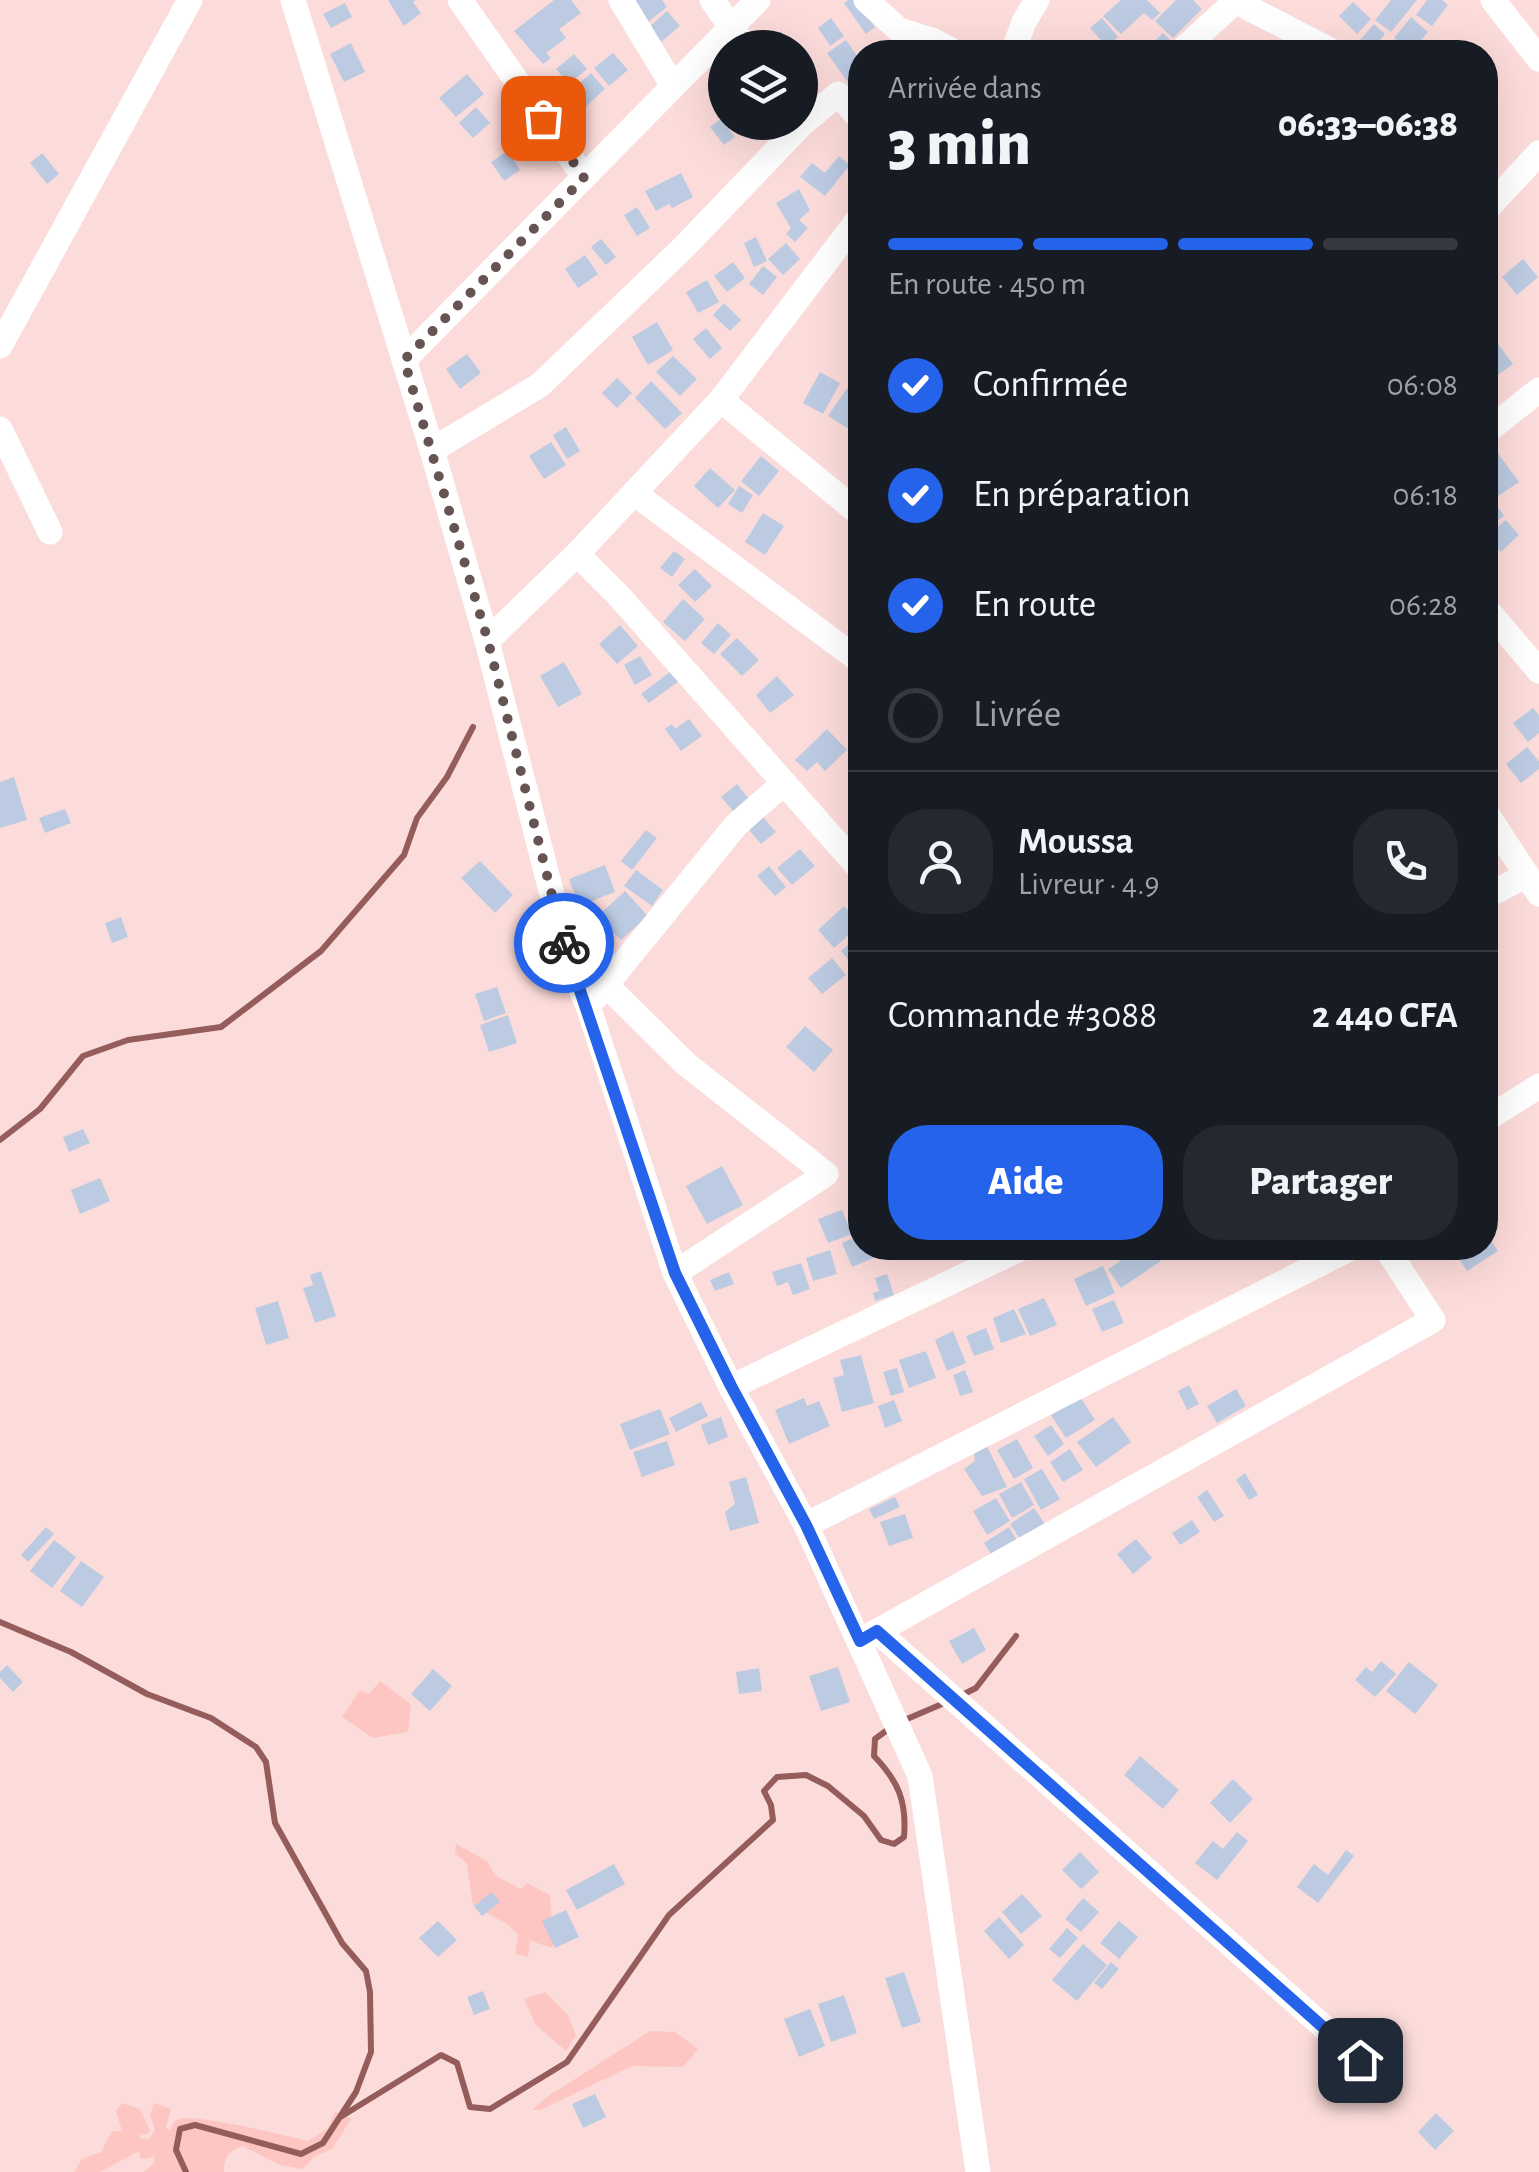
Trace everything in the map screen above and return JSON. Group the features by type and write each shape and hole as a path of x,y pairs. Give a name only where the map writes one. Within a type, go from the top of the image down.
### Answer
{"street":[{"path":"0,346 190,0"},
{"path":"293,0 488,641 568,957 588,1006 675,1273 731,1386 868,1636 920,1776 978,2172"},
{"path":"460,0 584,178"},
{"path":"621,0 674,86"},
{"path":"712,0 734,30"},
{"path":"743,30 758,0"},
{"path":"866,0 899,30 931,40"},
{"path":"1017,40 1037,0"},
{"path":"1193,40 1235,0 1311,40"},
{"path":"1494,0 1539,59"},
{"path":"404,360 674,86 708,60"},
{"path":"818,110 838,94 848,105"},
{"path":"432,450 540,385 684,247 786,140"},
{"path":"1498,197 1539,153"},
{"path":"488,641 577,554 722,400 848,233"},
{"path":"1498,423 1539,390"},
{"path":"722,400 848,504"},
{"path":"0,429 50,532"},
{"path":"634,493 848,652"},
{"path":"577,554 848,855"},
{"path":"1498,622 1539,670"},
{"path":"588,1006 736,826 784,783"},
{"path":"1498,831 1533,884 1498,893"},
{"path":"568,957 606,985 686,1064 826,1174 675,1273"},
{"path":"1498,1112 1539,1086"},
{"path":"731,1386 997,1260"},
{"path":"806,1525 1328,1260"},
{"path":"868,1636 1433,1320 1394,1260"},
{"path":"868,1636 1360,2060"}],"shaded area":[{"path":"380,1681 411,1704 408,1732 373,1738 342,1717 360,1690 369,1694"},
{"path":"456,1844 487,1861 496,1876 521,1889 527,1883 550,1895 553,1948 530,1941 528,1957 515,1954 518,1934 473,1905 467,1864 455,1853"},
{"path":"545,1992 568,2015 576,2035 566,2051 536,2025 524,1999"},
{"path":"650,2031 675,2032 698,2049 683,2067 632,2066 540,2110 532,2110 547,2097"},
{"path":"122,2103 140,2109 150,2130 140,2134 140,2139 149,2139 155,2130 150,2115 154,2103 171,2109 166,2127 170,2131 180,2119 203,2119 308,2141 328,2128 335,2112 351,2119 332,2149 314,2157 303,2169 280,2165 243,2146 228,2155 224,2172 144,2172 154,2163 154,2156 140,2158 139,2151 100,2172 74,2172 82,2159 101,2152 112,2131 122,2131 116,2111"}],"building":[{"path":"388,0 416,0 413,2 421,13 404,26"},
{"path":"554,0 571,0 581,13 559,29 566,38 546,53 551,58 543,64 514,31"},
{"path":"630,0 662,0 667,7 648,22"},
{"path":"857,0 875,27 866,34 844,3"},
{"path":"1121,0 1147,0 1160,13 1152,20 1144,13 1121,34 1103,16"},
{"path":"1176,0 1193,0 1202,9 1173,38 1155,21"},
{"path":"1391,0 1417,0 1391,32 1375,20"},
{"path":"1427,0 1442,0 1448,5 1432,26 1416,15"},
{"path":"1353,2 1371,19 1357,34 1339,16"},
{"path":"345,3 352,17 331,28 323,14"},
{"path":"667,11 680,26 661,42 648,28"},
{"path":"1411,17 1428,32 1421,40 1394,38"},
{"path":"831,18 844,36 830,46 818,28"},
{"path":"1102,18 1118,37 1101,40 1090,28"},
{"path":"1374,24 1385,34 1380,40 1360,40"},
{"path":"846,40 848,80 847,81 827,53"},
{"path":"351,43 365,72 344,82 330,54"},
{"path":"613,53 628,70 609,86 594,68"},
{"path":"574,54 587,69 569,84 556,69"},
{"path":"591,73 605,89 584,108 570,91"},
{"path":"467,74 484,94 456,117 439,98"},
{"path":"476,107 490,123 473,138 459,123"},
{"path":"508,151 520,170 504,181 491,162"},
{"path":"42,153 59,174 47,184 30,163"},
{"path":"839,156 848,163 825,196 800,177 812,163 825,173"},
{"path":"681,173 693,197 656,211 645,191"},
{"path":"799,189 810,210 799,220 808,228 795,242 786,234 791,228 776,203"},
{"path":"637,207 650,228 637,236 624,215"},
{"path":"756,237 767,261 754,267 744,243"},
{"path":"601,239 616,257 606,265 591,247"},
{"path":"786,243 800,259 783,275 768,259"},
{"path":"585,255 598,274 578,288 565,269"},
{"path":"1523,259 1538,277 1517,295 1502,277"},
{"path":"733,262 745,278 727,292 714,276"},
{"path":"763,266 777,277 763,295 749,284"},
{"path":"707,280 719,302 698,313 686,292"},
{"path":"724,303 741,320 730,331 713,315"},
{"path":"657,322 673,350 648,365 632,337"},
{"path":"706,328 722,348 710,359 693,339"},
{"path":"1498,344 1513,364 1498,375"},
{"path":"467,354 481,373 460,389 446,369"},
{"path":"673,356 697,379 680,396 656,372"},
{"path":"820,372 840,383 823,414 803,403"},
{"path":"617,378 632,393 617,408 602,393"},
{"path":"651,381 682,413 665,429 635,398"},
{"path":"848,387 848,428 828,416"},
{"path":"566,427 580,451 567,459 553,435"},
{"path":"551,442 566,465 544,479 529,456"},
{"path":"1498,453 1519,482 1498,496"},
{"path":"761,456 779,471 759,496 741,481"},
{"path":"710,468 735,490 718,508 694,486"},
{"path":"739,486 753,495 742,513 728,504"},
{"path":"763,513 784,526 765,555 745,542"},
{"path":"1506,520 1519,535 1501,552 1498,549 1498,527"},
{"path":"674,551 685,559 672,577 660,568"},
{"path":"695,569 712,586 695,602 678,585"},
{"path":"683,599 705,619 685,641 663,622"},
{"path":"718,623 731,635 714,654 701,643"},
{"path":"620,625 638,646 617,664 599,644"},
{"path":"737,638 759,660 742,676 720,654"},
{"path":"640,656 652,675 635,685 624,665"},
{"path":"564,662 582,694 558,707 540,676"},
{"path":"671,671 679,681 649,703 641,694"},
{"path":"777,676 794,695 770,713 756,695"},
{"path":"1533,708 1539,715 1539,733 1528,742 1513,723"},
{"path":"689,719 702,736 681,751 665,729 672,724 675,729"},
{"path":"827,729 847,750 825,771 817,762 807,771 795,760"},
{"path":"1527,747 1539,761 1539,769 1521,783 1506,764"},
{"path":"14,777 27,820 0,828 0,782"},
{"path":"737,784 749,799 734,812 721,797"},
{"path":"65,809 71,823 45,833 39,818"},
{"path":"763,817 776,832 761,844 749,830"},
{"path":"646,830 657,838 632,870 621,861"},
{"path":"800,849 815,866 792,885 777,868"},
{"path":"480,861 513,895 495,913 461,878"},
{"path":"605,865 615,892 579,906 569,879"},
{"path":"769,866 786,887 775,896 757,876"},
{"path":"636,870 663,890 652,906 624,886"},
{"path":"625,891 648,916 621,940 598,916"},
{"path":"844,906 848,911 848,936 834,948 818,930"},
{"path":"121,917 128,937 112,943 105,923"},
{"path":"832,958 846,975 822,994 808,978"},
{"path":"497,987 506,1013 484,1021 475,994"},
{"path":"508,1015 517,1043 489,1052 480,1025"},
{"path":"805,1026 833,1050 814,1072 786,1047"},
{"path":"83,1129 90,1143 69,1152 63,1137"},
{"path":"722,1166 743,1205 707,1224 686,1186"},
{"path":"100,1178 110,1201 80,1214 71,1190"},
{"path":"842,1210 848,1236 828,1243 818,1219"},
{"path":"830,1250 837,1274 813,1281 806,1258"},
{"path":"849,1260 869,1260 852,1267"},
{"path":"1122,1260 1161,1261 1121,1288 1108,1269"},
{"path":"1460,1260 1484,1260 1467,1271"},
{"path":"801,1263 810,1289 793,1295 788,1282 777,1286 772,1272"},
{"path":"1103,1266 1115,1293 1086,1306 1074,1279"},
{"path":"321,1271 336,1316 315,1323 303,1288 313,1285 310,1275"},
{"path":"729,1272 734,1284 715,1291 710,1280"},
{"path":"887,1274 894,1295 875,1301 873,1293 879,1291 875,1278"},
{"path":"1044,1298 1057,1325 1030,1336 1018,1309"},
{"path":"1114,1300 1124,1323 1102,1332 1092,1309"},
{"path":"278,1301 289,1338 266,1345 255,1308"},
{"path":"1014,1309 1026,1334 1001,1343 993,1318"},
{"path":"986,1328 994,1349 974,1356 966,1336"},
{"path":"953,1331 966,1363 947,1371 935,1340"},
{"path":"926,1351 936,1378 909,1388 899,1360"},
{"path":"861,1355 874,1403 842,1412 833,1378 844,1375 840,1360"},
{"path":"897,1368 904,1392 891,1396 883,1372"},
{"path":"965,1370 973,1392 960,1396 953,1375"},
{"path":"1189,1385 1199,1404 1187,1410 1178,1391"},
{"path":"1236,1389 1246,1406 1217,1423 1207,1406"},
{"path":"1080,1397 1095,1420 1066,1438 1051,1415"},
{"path":"804,1398 807,1406 819,1401 830,1426 789,1444 775,1410"},
{"path":"894,1400 902,1421 885,1428 878,1406"},
{"path":"701,1402 708,1416 676,1432 669,1418"},
{"path":"660,1409 670,1434 630,1450 620,1424"},
{"path":"721,1417 728,1437 708,1445 701,1425"},
{"path":"1113,1417 1131,1442 1096,1467 1077,1442"},
{"path":"1051,1425 1064,1444 1048,1456 1034,1436"},
{"path":"1017,1439 1033,1468 1014,1479 997,1450"},
{"path":"667,1441 675,1465 642,1477 633,1452"},
{"path":"987,1446 1007,1487 982,1496 964,1469 975,1461 974,1453"},
{"path":"1070,1449 1083,1470 1063,1482 1050,1462"},
{"path":"1042,1469 1060,1499 1041,1510 1024,1479"},
{"path":"1245,1473 1258,1495 1249,1500 1236,1480"},
{"path":"746,1477 759,1523 730,1531 725,1512 735,1504 729,1482"},
{"path":"1021,1482 1034,1505 1012,1518 999,1494"},
{"path":"1207,1490 1224,1516 1214,1522 1197,1497"},
{"path":"895,1497 900,1507 874,1519 869,1509"},
{"path":"996,1498 1010,1521 987,1535 973,1511"},
{"path":"1034,1508 1045,1524 1020,1539 1010,1524"},
{"path":"905,1514 913,1538 889,1546 880,1522"},
{"path":"1192,1520 1200,1532 1180,1545 1172,1533"},
{"path":"46,1527 54,1534 28,1562 21,1555"},
{"path":"1009,1527 1018,1542 993,1557 984,1543"},
{"path":"1136,1539 1152,1558 1133,1574 1117,1554"},
{"path":"54,1540 76,1557 52,1588 30,1571"},
{"path":"81,1561 104,1577 82,1607 60,1591"},
{"path":"974,1628 986,1650 962,1664 949,1641"},
{"path":"1381,1661 1396,1674 1375,1697 1355,1680 1366,1667 1372,1672"},
{"path":"1409,1662 1438,1685 1415,1714 1386,1691"},
{"path":"7,1665 23,1682 13,1692 0,1678"},
{"path":"838,1667 850,1702 821,1711 809,1676"},
{"path":"759,1668 762,1691 739,1694 736,1672"},
{"path":"433,1669 452,1686 430,1711 411,1694"},
{"path":"1140,1756 1179,1790 1163,1809 1124,1775"},
{"path":"1233,1779 1253,1799 1230,1823 1210,1803"},
{"path":"1237,1832 1248,1841 1217,1880 1195,1863 1213,1841 1223,1849"},
{"path":"1346,1850 1354,1856 1318,1903 1297,1887 1314,1864 1328,1875"},
{"path":"1080,1852 1099,1872 1081,1889 1062,1870"},
{"path":"614,1864 625,1884 577,1910 566,1890"},
{"path":"492,1892 500,1902 482,1916 474,1906"},
{"path":"1022,1894 1042,1916 1021,1934 1002,1912"},
{"path":"1083,1898 1099,1912 1081,1932 1065,1919"},
{"path":"566,1910 579,1937 555,1948 542,1921"},
{"path":"999,1917 1024,1945 1009,1959 984,1931"},
{"path":"438,1921 457,1940 438,1957 419,1938"},
{"path":"1119,1921 1138,1937 1119,1959 1100,1943"},
{"path":"1067,1928 1078,1938 1060,1958 1049,1949"},
{"path":"1083,1944 1107,1965 1077,2001 1052,1980"},
{"path":"1111,1962 1119,1969 1102,1989 1094,1983"},
{"path":"904,1972 921,2022 902,2028 885,1978"},
{"path":"483,1991 490,2009 474,2015 467,1997"},
{"path":"844,1995 857,2033 831,2042 818,2004"},
{"path":"810,2009 825,2046 799,2057 784,2019"},
{"path":"595,2094 606,2117 583,2128 572,2104"},
{"path":"1436,2113 1454,2131 1435,2150 1418,2132"}],"waterway":[{"path":"0,1140 40,1109 83,1056 128,1040 221,1027 321,951 404,855 417,818 447,777 473,727"},
{"path":"0,1622 71,1652 147,1694 211,1718 256,1747 266,1762 275,1823 342,1943 366,1971 371,2052 356,2092 323,2143 301,2154 195,2125 180,2129 176,2150 186,2172"},
{"path":"960,1696 976,1688 1016,1636"},
{"path":"900,1722 949,1701"},
{"path":"342,2116 441,2055 457,2063 470,2107 490,2109 567,2062 669,1915 773,1820 764,1791 777,1777 806,1775 828,1786 864,1816 881,1840 894,1844 904,1837 899,1792 874,1756 875,1739 890,1728"}],"way so far":[{"path":"543,118 584,178 404,360 488,641 564,943"}],"route":[{"path":"564,943 675,1273 806,1525 860,1641 877,1631 1360,2060"}]}
